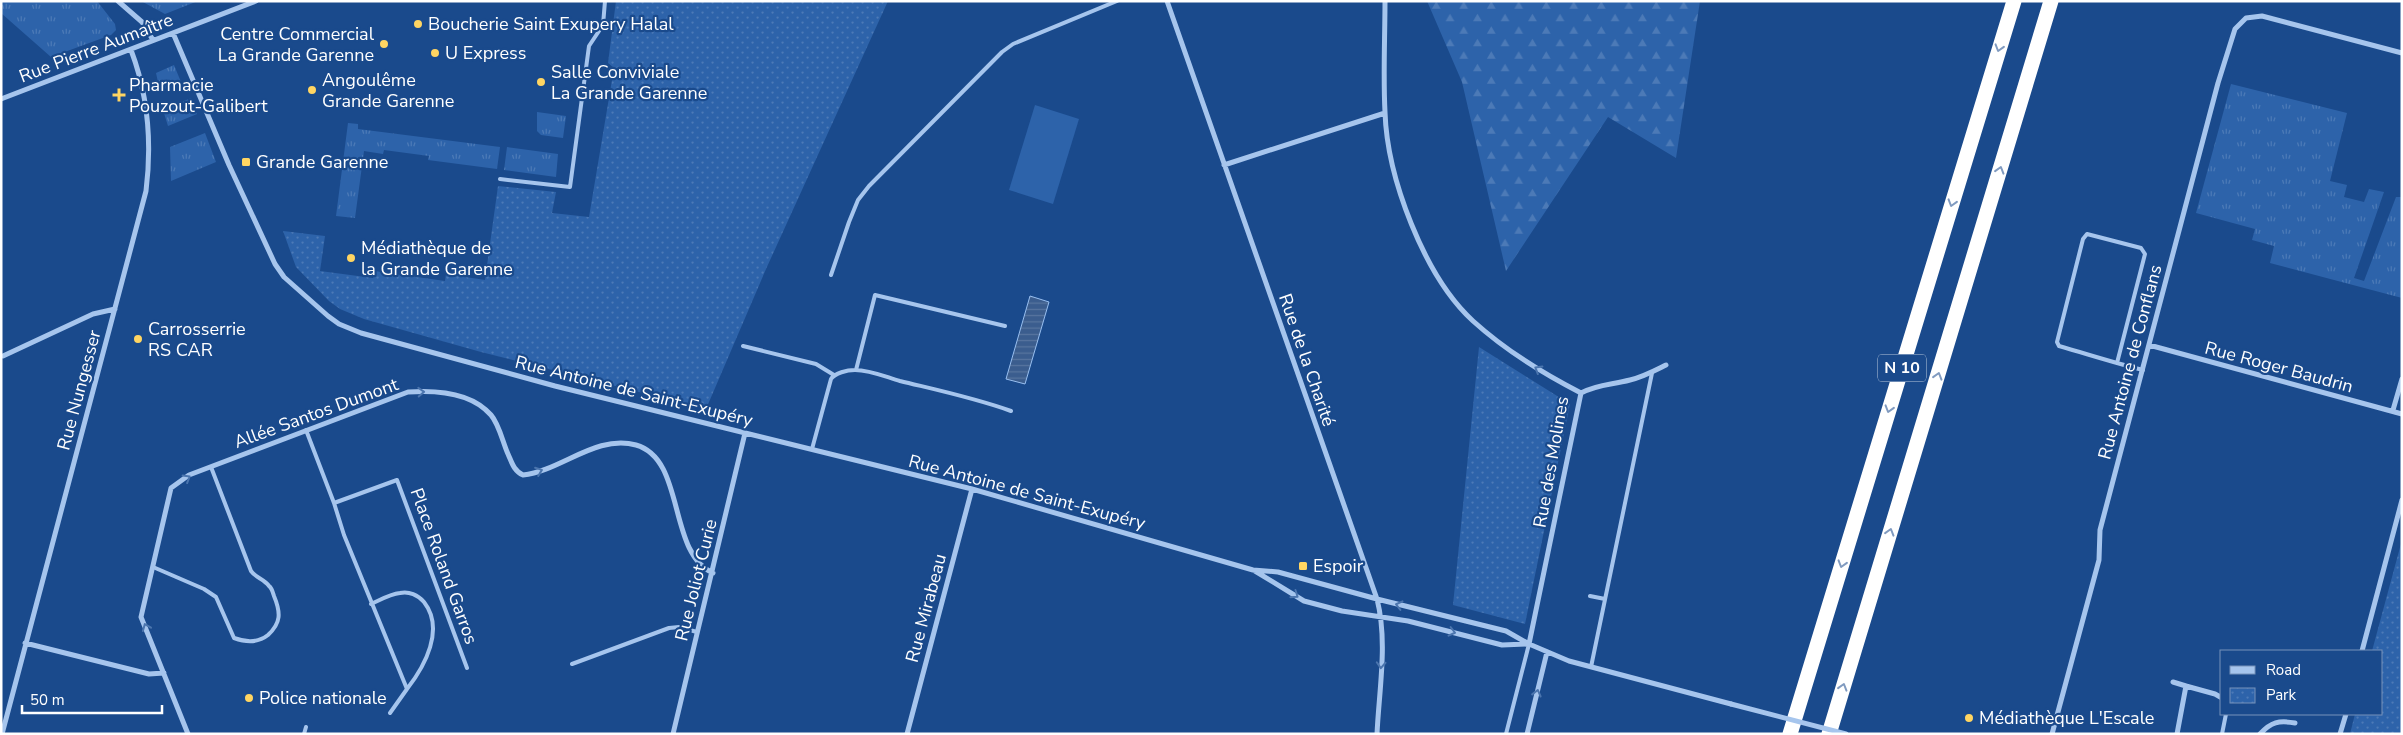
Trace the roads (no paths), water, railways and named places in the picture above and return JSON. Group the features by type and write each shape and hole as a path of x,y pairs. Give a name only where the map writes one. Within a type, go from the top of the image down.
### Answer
{"highway":[{"name":"N 10","path":"1790,734 2014,1"},
{"name":"N 10","path":"1829,734 2051,1"}],"street":[{"path":"118,1 142,22 153,40"},
{"name":"Rue Pierre Aumaître","path":"1,99 256,1"},
{"name":"Rue de la Charité","path":"1167,1 1377,599 1382,617 1377,734"},
{"name":"Rue des Molines","path":"1385,1 1384,113 1396,177 1408,216 1432,267 1472,320 1512,353 1581,393 1529,644"},
{"name":"Rue Antoine de Conflans","path":"2052,734 2099,560 2100,530 2218,83 2235,29 2246,18 2262,16 2402,53"},
{"name":"Rue Antoine de Saint-Exupéry","path":"173,33 229,166 275,264 284,277 339,324 375,337 555,386 972,489 1253,570 1278,572 1506,632 1547,652 1591,666 1846,734"},
{"name":"Rue Nungesser","path":"2,734 146,191 149,164 146,106 142,83 131,50"},
{"path":"1224,165 1384,113"},
{"path":"3,356 93,314 115,309"},
{"name":"Rue Roger Baudrin","path":"2149,345 2402,414"},
{"path":"1581,393 1595,385 1628,381 1652,373 1666,365"},
{"path":"2393,410 2402,379"},
{"name":"Allée Santos Dumont","path":"188,734 141,617 172,488 189,475 408,392 428,391 454,394 478,404 492,416 514,468 523,475 605,445 622,442 638,445 652,452 659,463 692,554 703,569 713,573"},
{"name":"Rue Joliot Curie","path":"673,734 745,433"},
{"name":"Rue Mirabeau","path":"907,734 972,489"},
{"path":"2362,650 2402,500"},
{"name":"Rue Antoine de Saint-Exupéry","path":"1253,570 1304,601 1342,611 1408,621 1502,645 1529,644"},
{"path":"25,643 149,674 164,673"},
{"path":"1527,734 1547,652"},
{"path":"2173,682 2220,697"},
{"path":"2177,734 2186,686"},
{"path":"2340,734 2346,715"},
{"path":"2260,734 2269,724 2286,721 2295,722"}],"lane":[{"path":"500,179 570,187 589,46 603,25 605,1"},
{"path":"831,275 858,200 869,186 1002,52 1013,44 1117,1"},
{"path":"2118,363 2145,254 2141,248 2087,234 2083,239 2057,342 2059,346 2118,363 2143,370"},
{"path":"856,370 875,295 1005,326"},
{"path":"743,346 816,364 834,375 856,370 987,402 1011,411"},
{"path":"1591,666 1652,373"},
{"path":"812,449 834,375"},
{"path":"306,430 344,535 407,689"},
{"path":"153,567 204,589 216,597 234,638 245,642 264,638 275,628 279,620 279,609 269,586 254,575 251,570 211,467"},
{"name":"Place Roland Garros","path":"334,503 397,480 467,668"},
{"name":"Place Roland Garros","path":"371,604 400,593 409,593 420,597 431,612 434,626 428,655 418,675 390,713"},
{"path":"1590,596 1605,599"},
{"path":"572,664 669,628 679,627 697,632"},
{"path":"1506,734 1529,644"},
{"path":"2222,734 2226,715"},
{"path":"304,734 306,727"}],"place":[{"name":"Boucherie Saint Exupery Halal","path":"418,24"},
{"name":"Centre Commercial La Grande Garenne","path":"384,44"},
{"name":"U Express","path":"435,53"},
{"name":"Salle Conviviale La Grande Garenne","path":"541,82"},
{"name":"Angoulême Grande Garenne","path":"312,90"},
{"name":"Pharmacie Pouzout-Galibert","path":"119,95"},
{"name":"Grande Garenne","path":"246,162"},
{"name":"Médiathèque de la Grande Garenne","path":"351,258"},
{"name":"Carrosserrie RS CAR","path":"138,339"},
{"name":"Espoir","path":"1303,566"},
{"name":"Police nationale","path":"249,698"},
{"name":"Médiathèque L'Escale","path":"1969,718"}]}
